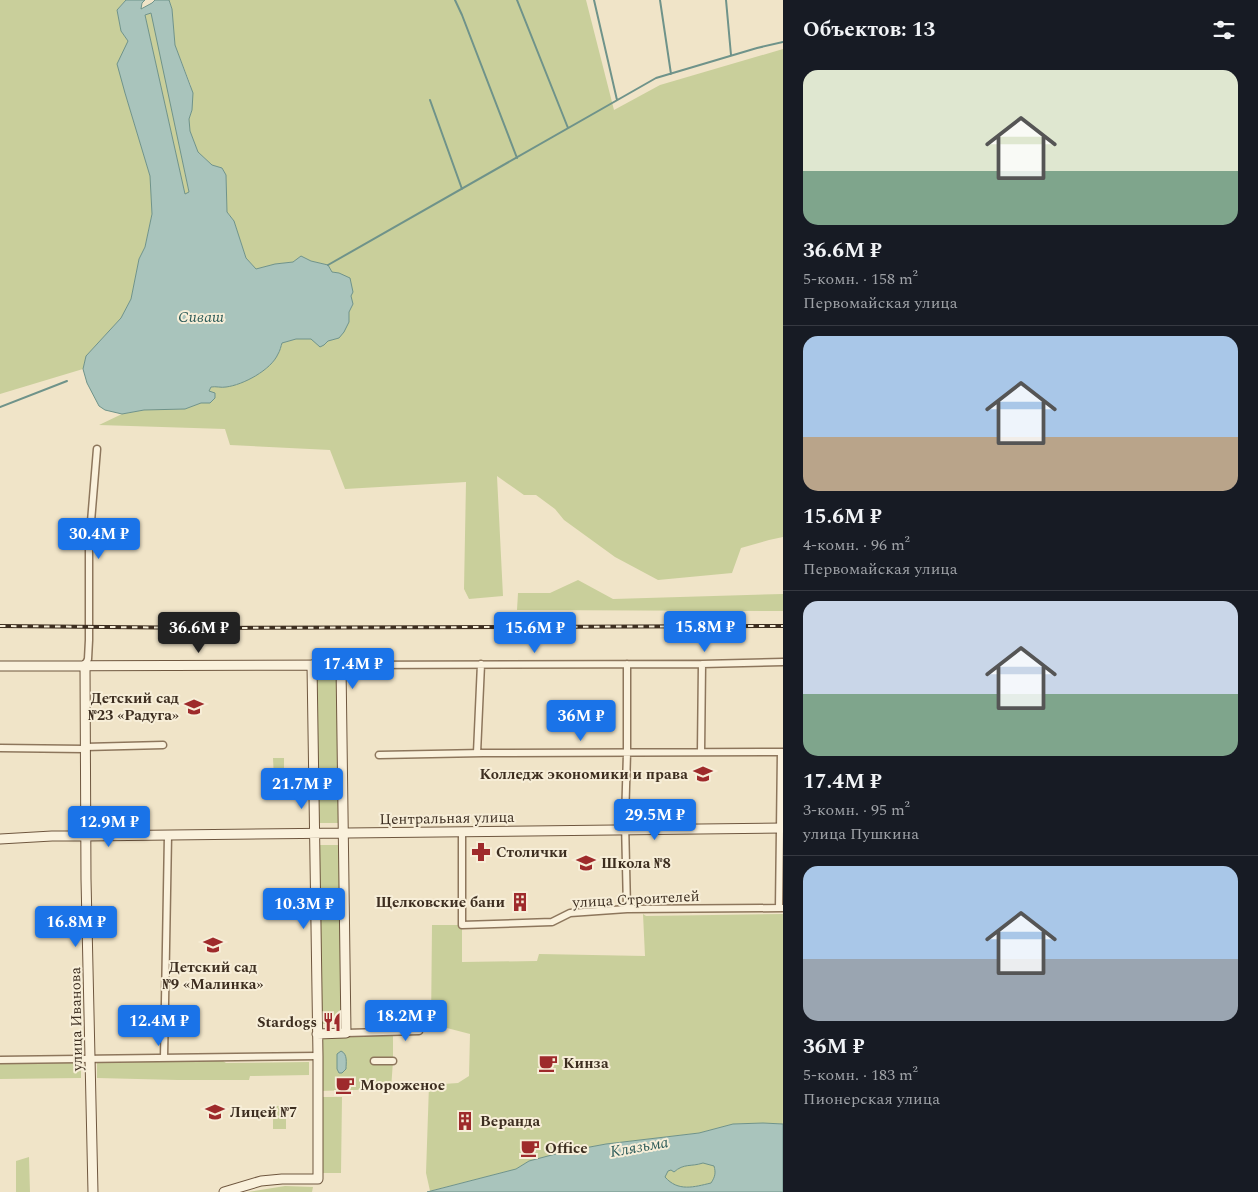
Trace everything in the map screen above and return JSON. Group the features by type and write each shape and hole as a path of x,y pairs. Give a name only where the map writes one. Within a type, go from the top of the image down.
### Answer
{"street":[{"path":"85,665 88,659 89,640 88,546 97,448"},
{"path":"0,666 702,664 783,662"},
{"path":"341,664 346,1033"},
{"path":"477,753 481,664"},
{"path":"627,664 625,829 627,909"},
{"path":"701,752 702,664"},
{"name":"улица Иванова","path":"85,665 86,836 93,1192"},
{"path":"224,1192 262,1181 318,1179 312,665"},
{"path":"0,748 85,748 163,745"},
{"path":"379,755 782,752 781,908"},
{"name":"Центральная улица","path":"0,840 52,836 781,828"},
{"name":"улица Строителей","path":"462,832 462,925 552,922 570,913 627,909 781,908"},
{"name":"Центральная улица","path":"0,834 35,833 52,836"},
{"path":"164,1058 168,835"},
{"path":"317,1030 346,1033 419,1031"},
{"path":"0,1060 318,1056"},
{"path":"374,1061 393,1061"}],"green space":[{"path":"0,0 126,0 117,10 121,31 128,41 125,93 150,176 152,213 145,247 139,259 131,299 121,318 86,356 83,369 0,394"},
{"path":"169,0 586,0 614,110 660,85 783,49 783,537 741,548 732,573 658,580 615,557 564,520 555,509 536,495 524,495 497,476 503,596 469,599 464,589 466,482 345,489 330,450 230,445 225,429 99,425 122,414 144,410 185,409 210,402 209,391 211,387 233,386 256,376 274,360 282,343 296,339 311,339 324,345 327,341 339,338 349,322 349,312 353,304 339,273 332,272 328,265 311,261 301,256 293,262 256,269 246,258 234,221 227,212 226,175 222,168 212,165 198,152 190,131 189,119 192,110 191,86 175,45 172,9"},
{"path":"152,13 189,193 185,194 145,15"},
{"path":"578,580 613,599 783,594 783,611 517,610 518,593 550,593"},
{"path":"315,671 340,671 341,823 318,823"},
{"path":"273,758 284,758 284,779 274,779"},
{"path":"319,845 339,845 342,1023 321,1024"},
{"path":"643,914 646,916 783,914 783,1124 733,1124 699,1133 606,1144 563,1152 529,1161 516,1169 430,1191 426,1173 429,1085 458,1083 469,1076 470,1034 431,1026 432,925 462,925 462,962 537,961 539,954 645,956"},
{"path":"131,1008 143,1008 143,1021 131,1022"},
{"path":"393,1032 391,1089 318,1091 317,1034"},
{"path":"220,1059 226,1063 309,1062 309,1075 250,1076 249,1080 97,1078 97,1062"},
{"path":"81,1062 81,1078 0,1079 0,1063"},
{"path":"322,1097 342,1097 341,1173 322,1173"},
{"path":"273,1106 286,1106 286,1129 273,1129"},
{"path":"29,1157 30,1192 16,1192 16,1161"},
{"path":"703,1163 714,1165 715,1175 711,1183 681,1187 669,1182 664,1177 671,1169 674,1172 685,1166"},
{"path":"285,1186 313,1187 312,1192 248,1192"}],"water":[{"name":"Сиваш","path":"126,0 145,0 142,3 141,9 155,0 169,0 172,9 175,45 193,93 192,110 189,119 190,131 198,152 212,165 222,168 226,175 227,212 234,221 246,258 256,269 293,262 301,256 311,261 328,265 332,272 350,278 353,292 351,296 353,304 349,312 349,322 339,338 328,341 320,347 311,339 296,339 282,343 274,360 256,376 233,386 211,387 209,391 215,393 215,398 210,403 201,403 185,409 144,410 122,414 105,410 99,406 87,383 83,369 86,356 121,318 131,299 139,259 145,247 152,214 150,176 117,64 128,41 121,31 117,10","holes":["151,13 189,192 185,194 145,15"]},
{"path":"341,1051 346,1056 346,1069 339,1073 337,1069 337,1054"},
{"name":"Клязьма","path":"733,1124 783,1124 783,1192 427,1192 516,1169 529,1161 563,1152 606,1144 699,1133","holes":["703,1163 714,1166 715,1173 713,1179 711,1183 705,1185 681,1187 670,1182 665,1177 668,1171 674,1172 684,1166"]}],"waterway":[{"path":"455,0 517,158"},
{"path":"517,0 568,128"},
{"path":"594,0 617,100"},
{"path":"660,0 671,74"},
{"path":"726,0 731,55"},
{"path":"328,265 656,78 783,42"},
{"path":"430,100 462,189"},
{"path":"0,407 67,381"}],"railway":[{"path":"0,626 212,628 783,626"}],"place":[{"name":"Детский сад №23 «Радуга»","path":"194,707"},
{"name":"Колледж экономики и права","path":"703,774"},
{"name":"Столички","path":"481,852"},
{"name":"Школа №8","path":"586,863"},
{"name":"Щелковские бани","path":"520,902"},
{"name":"Детский сад №9 «Малинка»","path":"213,945"},
{"name":"Stardogs","path":"332,1022"},
{"name":"Кинза","path":"548,1063"},
{"name":"Мороженое","path":"345,1085"},
{"name":"Лицей №7","path":"215,1112"},
{"name":"Веранда","path":"465,1121"},
{"name":"Office","path":"530,1148"}]}
